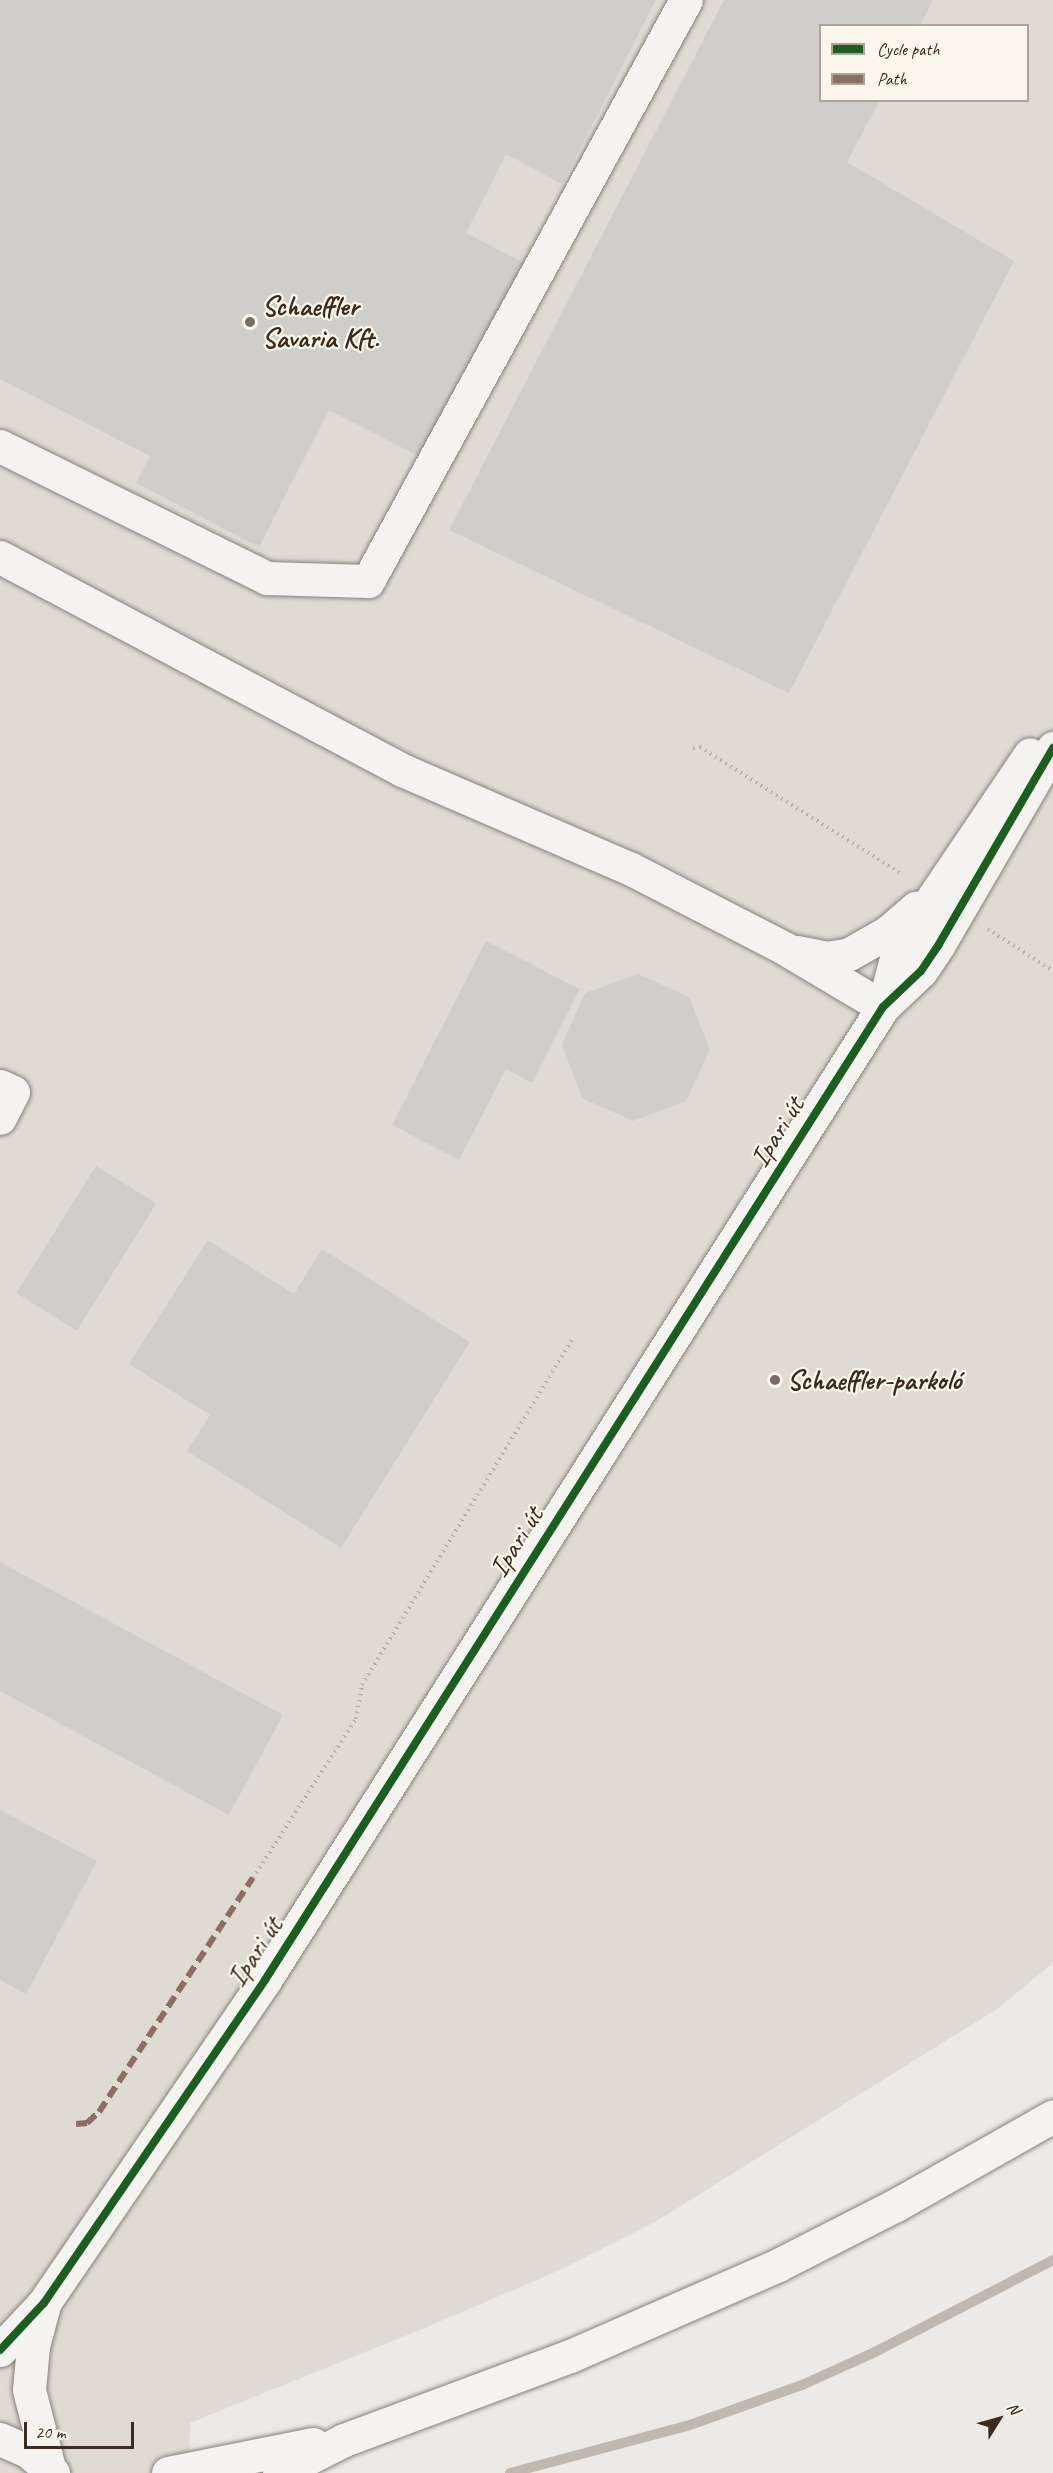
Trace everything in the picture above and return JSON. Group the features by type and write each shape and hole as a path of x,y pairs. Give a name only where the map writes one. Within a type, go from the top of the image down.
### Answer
{"street":[{"path":"0,446 267,578 368,581 686,0"},
{"path":"0,557 402,770 631,869 784,948 883,1007"},
{"name":"Ipari út","path":"883,1007 896,958 921,886 1053,726"},
{"name":"Ipari út","path":"0,2350 44,2303 265,1980 883,1007 914,979 939,944 1053,748"},
{"path":"784,948 810,957 849,954 888,932 921,886"},
{"path":"0,1086 13,1092 0,1118"},
{"path":"279,2473 344,2440 570,2356 778,2265 896,2205 1053,2116"},
{"name":"Ipari út","path":"44,2303 33,2346 29,2390 55,2471"},
{"path":"0,2439 29,2452 55,2471"},
{"path":"168,2473 344,2440"}],"path":[{"path":"693,747 700,747 921,886"},
{"path":"987,928 1053,971"},
{"path":"252,1878 356,1719 362,1685 574,1337"}],"shaded area":[{"path":"0,0 1053,0 1053,1963 997,2009 655,2222 562,2269 427,2327 190,2423 189,2473 0,2473"}],"building":[{"name":"Schaeffler Savaria Kft.","path":"0,0 656,0 562,184 506,154 466,233 528,265 428,461 329,410 259,547 136,483 150,456 0,379"},
{"path":"724,0 933,0 921,24 819,24 819,102 879,102 847,162 1014,261 789,693 449,530"},
{"path":"486,941 580,989 532,1083 506,1069 459,1160 392,1125"},
{"path":"638,974 689,997 710,1050 686,1101 633,1121 582,1098 562,1045 585,993"},
{"path":"96,1166 156,1204 77,1331 17,1293"},
{"path":"208,1240 294,1294 322,1249 470,1342 341,1548 187,1451 210,1415 129,1364"},
{"path":"0,1562 283,1715 229,1815 0,1691"},
{"path":"0,1810 97,1861 26,1994 0,1980"}],"waterway":[{"path":"510,2473 687,2426 802,2385 875,2352 1053,2260"}],"marked path":[{"path":"76,2124 87,2123 99,2112 253,1878"}],"cycle path":[{"path":"0,2350 44,2303 265,1980 883,1007 921,971 939,944 1053,748"}],"place":[{"name":"Schaeffler Savaria Kft.","path":"250,322"},
{"name":"Schaeffler-parkoló","path":"775,1380"}]}
